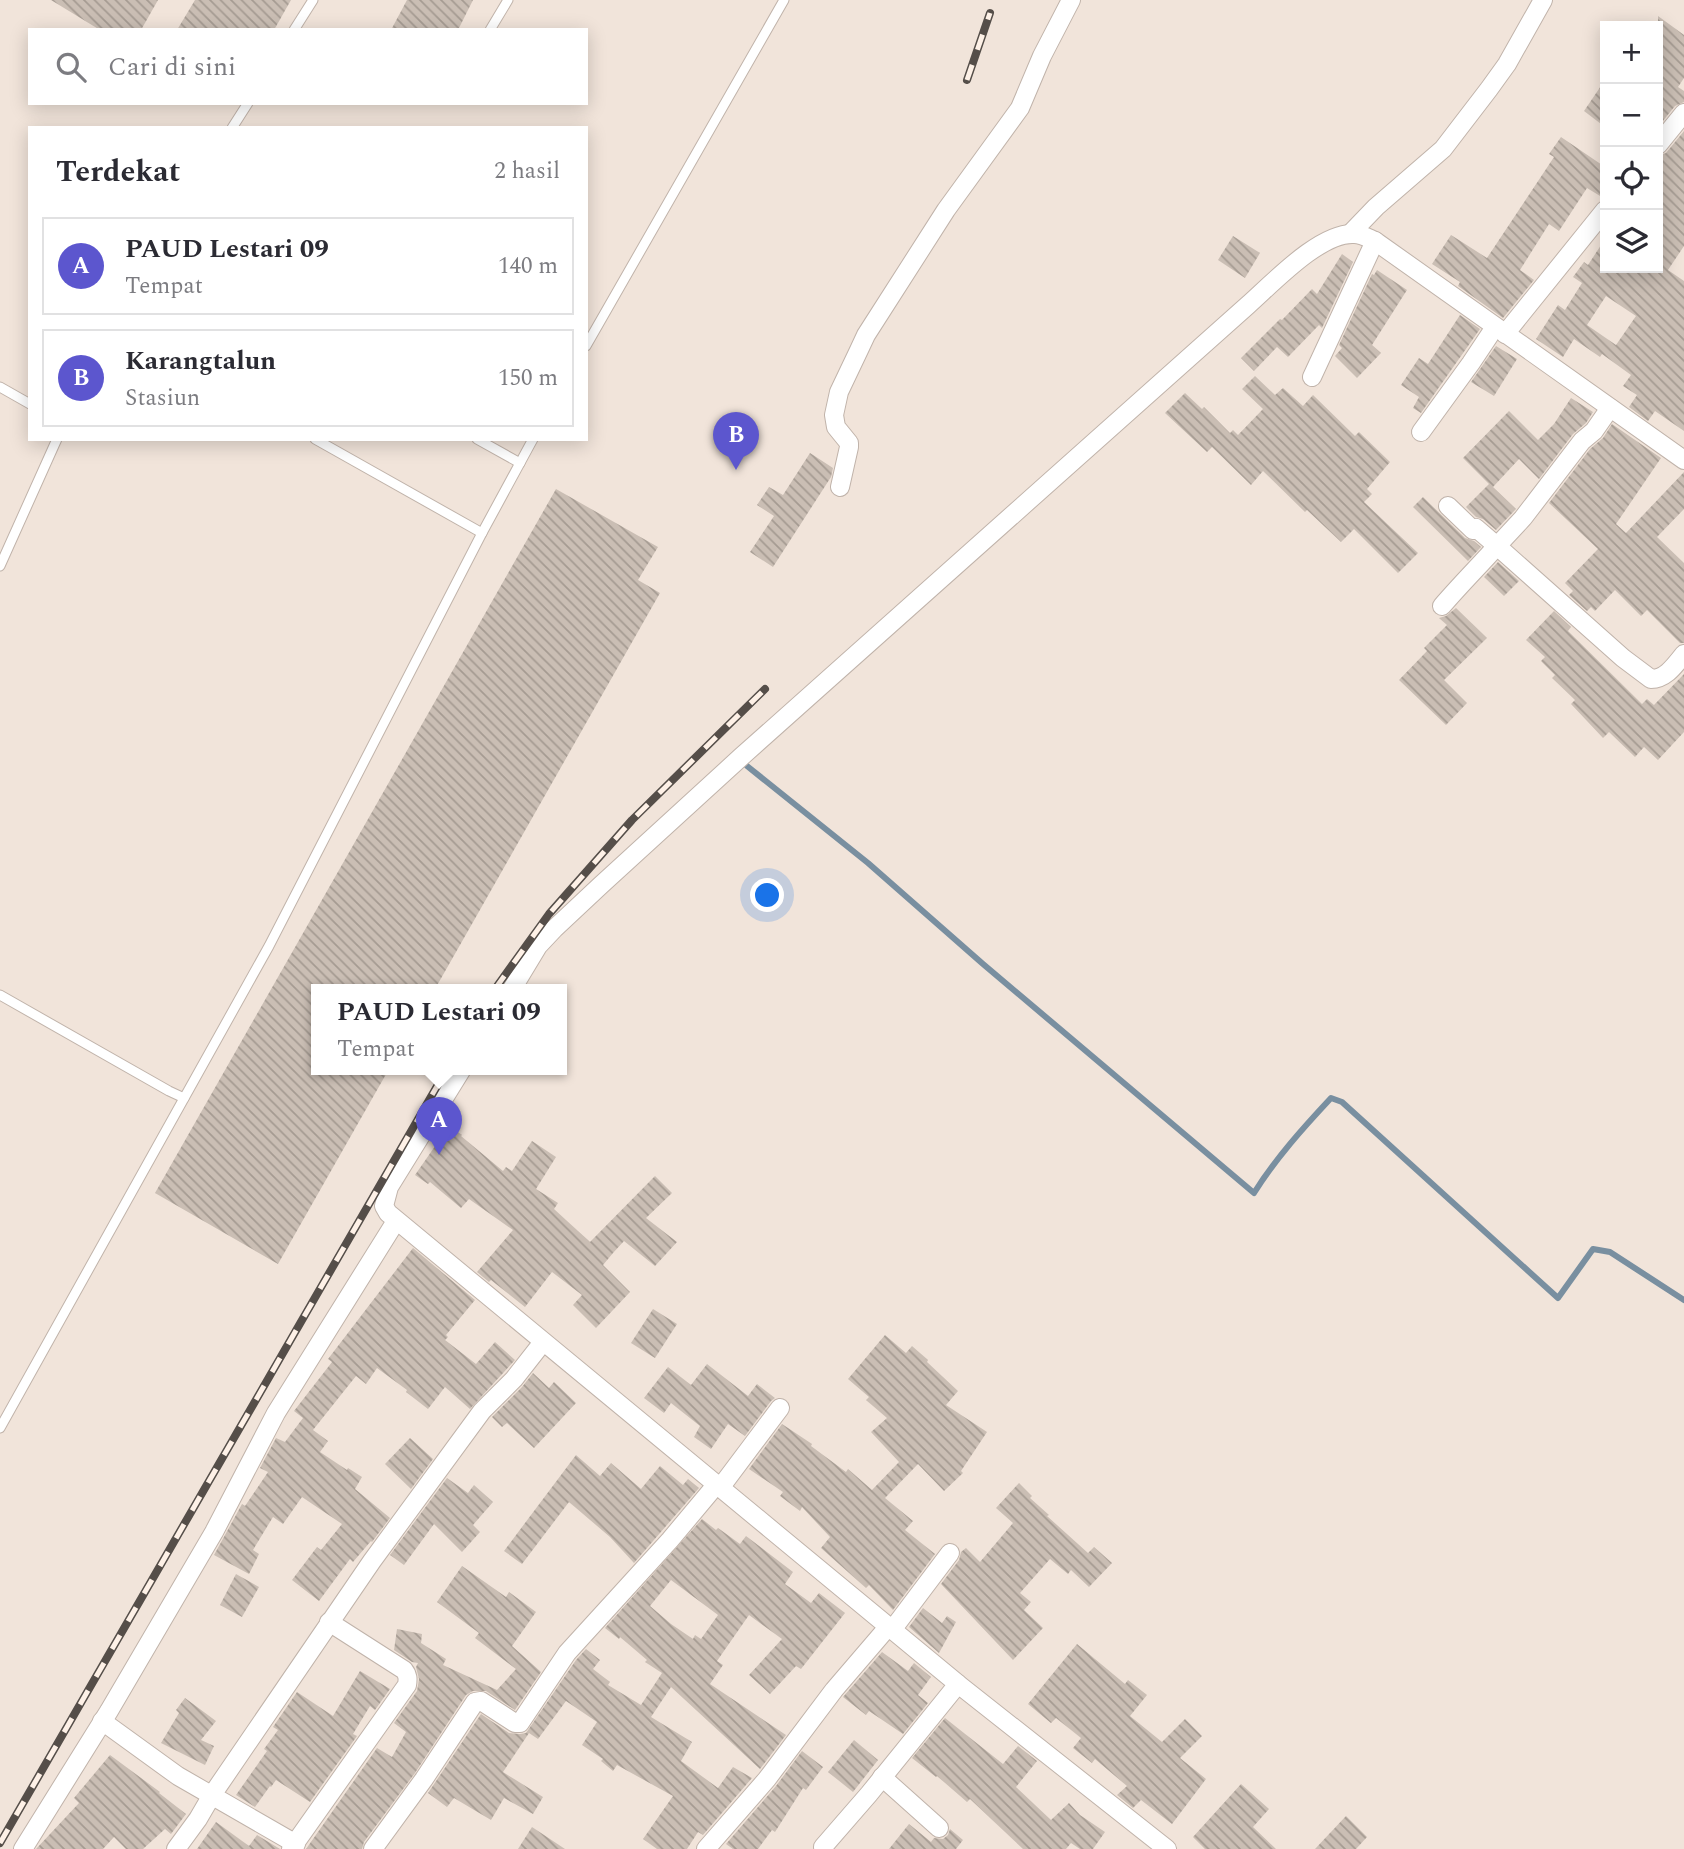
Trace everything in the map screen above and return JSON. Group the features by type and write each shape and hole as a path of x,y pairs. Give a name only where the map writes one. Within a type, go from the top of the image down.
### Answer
{"street":[{"path":"840,487 849,443 836,427 834,415 846,376 866,335 931,232 967,178 1020,108 1071,0"},
{"path":"1352,233 1376,207 1443,149 1507,64 1543,0"},
{"path":"1663,139 1684,113"},
{"path":"1421,432 1471,363 1600,216"},
{"path":"515,984 538,946 554,929 741,757 1307,253 1325,242 1352,233 1374,241 1679,456 1684,437"},
{"path":"1312,377 1374,241"},
{"path":"1443,606 1522,518 1610,408"},
{"path":"1448,506 1623,658 1651,679 1660,678 1684,654"},
{"path":"458,1075 389,1187 384,1206 387,1213 958,1684 1167,1849"},
{"path":"23,1849 214,1532 276,1413 396,1221"},
{"path":"176,1849 372,1561 482,1411 514,1379 543,1342"},
{"path":"373,1849 475,1702 481,1701 520,1723 567,1653 718,1486 780,1408"},
{"path":"706,1849 767,1779 834,1690 890,1628 950,1553"},
{"path":"102,1721 178,1776 293,1846 408,1681 404,1670 329,1622"},
{"path":"823,1847 958,1684"},
{"path":"882,1777 939,1828"}],"lane":[{"path":"295,28 313,0"},
{"path":"491,28 508,0"},
{"path":"588,342 783,0"},
{"path":"233,126 247,105"},
{"path":"0,387 28,403"},
{"path":"0,566 56,441"},
{"path":"319,441 482,533"},
{"path":"481,441 520,463"},
{"path":"0,1428 269,946 532,441"},
{"path":"0,995 184,1098"}],"building":[{"path":"51,0 158,0 142,28 97,28"},
{"path":"195,0 291,0 275,28 178,28"},
{"path":"407,0 473,0 459,28 392,28"},
{"path":"1658,16 1684,35 1684,78 1678,87 1684,91 1684,102 1675,106 1663,121 1663,21 1658,21"},
{"path":"1600,87 1600,123 1584,111"},
{"path":"1684,131 1684,246 1668,270 1684,281 1684,431 1655,411 1648,421 1629,407 1637,395 1623,386 1631,375 1602,354 1600,357 1574,339 1563,357 1536,339 1558,305 1565,310 1582,283 1573,277 1584,262 1588,265 1600,247 1600,273 1663,273 1663,154","holes":["1606,296 1636,316 1616,345 1587,325"]},
{"path":"1561,137 1600,164 1600,196 1587,188 1559,231 1549,224 1520,270 1534,280 1503,318 1458,286 1460,282 1432,264 1451,235 1487,258 1554,157 1549,154"},
{"path":"1233,236 1260,253 1245,278 1218,260"},
{"path":"1342,254 1353,262 1322,328 1319,325 1288,357 1277,347 1254,371 1241,358 1312,289 1317,294"},
{"path":"1377,270 1407,290 1372,345 1381,353 1357,378 1335,356 1342,348 1339,345 1372,274"},
{"path":"1460,315 1480,329 1421,413 1413,408 1419,397 1401,385 1419,358 1428,364"},
{"path":"1496,346 1517,359 1494,396 1471,382"},
{"path":"1255,376 1275,395 1283,388 1303,406 1313,395 1355,436 1359,432 1390,462 1367,489 1372,494 1364,502 1418,553 1398,573 1354,529 1341,542 1263,471 1251,485 1212,447 1207,452 1165,413 1185,393 1202,409 1204,407 1230,433 1233,430 1238,435 1263,409 1242,389"},
{"path":"1571,398 1593,412 1586,423 1573,434 1539,479 1519,459 1493,487 1516,509 1496,530 1483,519 1476,517 1466,507 1489,484 1463,458 1509,411 1538,440 1554,424"},
{"path":"1612,424 1661,458 1616,524 1626,533 1684,472 1684,509 1657,537 1684,563 1684,643 1680,643 1647,610 1641,616 1615,590 1595,611 1591,607 1587,611 1569,595 1573,591 1565,583 1598,549 1549,503"},
{"path":"810,453 833,468 831,477 773,567 750,552 774,516 757,505 769,487 783,495"},
{"path":"556,489 658,547 638,580 660,593 438,984 311,984 311,1075 386,1075 278,1264 155,1193"},
{"path":"1423,497 1465,538 1481,547 1468,561 1413,507"},
{"path":"1498,562 1519,581 1504,596 1484,577"},
{"path":"1456,608 1487,638 1444,680 1467,703 1446,725 1399,680 1427,651 1424,648 1447,625 1439,618"},
{"path":"1554,611 1571,627 1568,631 1642,704 1647,699 1654,705 1684,674 1684,732 1658,760 1644,747 1635,757 1609,732 1603,738 1571,704 1575,700 1552,678 1555,675 1541,661 1545,657 1526,640"},
{"path":"449,1126 503,1171 506,1167 512,1171 532,1141 556,1157 536,1189 558,1203 554,1209 590,1242 655,1176 672,1193 646,1218 677,1242 655,1266 624,1241 603,1265 630,1292 596,1328 573,1305 582,1295 552,1272 525,1307 477,1272 513,1230 469,1199 461,1208 430,1182 428,1184 415,1175"},
{"path":"413,1248 475,1300 446,1335 448,1337 445,1340 476,1364 495,1342 515,1360 470,1409 445,1387 428,1409 377,1368 366,1384 356,1376 313,1430 328,1441 320,1452 362,1477 355,1489 390,1518 353,1562 350,1559 319,1601 292,1580 317,1547 321,1550 342,1524 302,1497 283,1524 273,1517 253,1550 259,1554 249,1574 214,1555 242,1504 245,1506 268,1472 260,1468 276,1438 285,1442 303,1418 294,1411 332,1362 328,1359"},
{"path":"653,1309 677,1324 655,1358 631,1343"},
{"path":"885,1335 906,1353 912,1346 928,1360 927,1362 958,1391 946,1405 987,1432 961,1471 963,1473 944,1491 918,1464 885,1498 913,1521 905,1530 935,1554 893,1610 869,1585 866,1588 821,1548 830,1537 802,1507 800,1511 780,1496 783,1492 749,1469 782,1424 846,1472 848,1469 872,1490 899,1462 871,1432 887,1418 866,1400 869,1397 848,1379"},
{"path":"707,1364 748,1396 757,1384 775,1398 745,1436 728,1424 711,1449 694,1437 700,1426 671,1403 664,1413 644,1398 668,1367 691,1385"},
{"path":"533,1373 549,1388 554,1382 576,1403 534,1448 507,1423 502,1427 492,1417"},
{"path":"410,1438 433,1459 411,1489 385,1464"},
{"path":"576,1455 600,1476 611,1463 641,1489 660,1466 683,1485 688,1479 699,1488 634,1563 610,1537 569,1502 522,1564 504,1551"},
{"path":"447,1478 468,1493 474,1485 493,1502 473,1525 480,1532 462,1552 434,1524 404,1565 390,1555"},
{"path":"1019,1483 1032,1496 1030,1498 1049,1515 1047,1516 1088,1553 1094,1547 1112,1563 1089,1587 1071,1570 1068,1574 1050,1559 1020,1593 1031,1602 1024,1610 1043,1628 1013,1660 941,1584 959,1560 961,1552 966,1548 980,1562 1013,1523 996,1508"},
{"path":"702,1519 740,1544 746,1536 793,1572 785,1584 811,1603 819,1593 845,1613 801,1669 796,1666 770,1694 749,1675 782,1639 749,1615 717,1661 723,1665 710,1684 786,1735 760,1769 671,1687 651,1717 692,1742 681,1761 718,1788 733,1767 752,1778 703,1835 698,1832 687,1849 657,1849 643,1839 673,1796 617,1765 613,1771 601,1761 603,1759 582,1745 597,1722 566,1701 538,1739 529,1733 503,1772 543,1797 533,1814 504,1798 491,1820 454,1798 447,1807 428,1793 481,1714 509,1733 526,1733 586,1649 600,1660 593,1669 610,1682 608,1685 641,1705 662,1673 645,1662 647,1660 620,1637 619,1639 605,1628","holes":["671,1580 718,1615 701,1639 695,1635 693,1639 650,1606"]},
{"path":"462,1566 506,1597 509,1592 536,1612 512,1646 541,1672 515,1710 486,1691 473,1691 466,1695 415,1773 364,1842 362,1849 306,1849 377,1748 392,1757 406,1732 394,1723 417,1691 418,1663 394,1650 397,1629 422,1634 421,1643 446,1659 443,1665 497,1690 516,1669 475,1638 479,1633 437,1602"},
{"path":"236,1574 259,1587 242,1617 220,1605"},
{"path":"923,1608 942,1623 947,1616 956,1622 939,1653 909,1627"},
{"path":"1077,1644 1125,1684 1128,1680 1147,1695 1130,1716 1162,1742 1185,1719 1202,1736 1180,1758 1206,1779 1172,1824 1141,1800 1133,1808 1117,1795 1127,1786 1095,1759 1092,1763 1073,1748 1081,1738 1056,1718 1051,1723 1028,1704"},
{"path":"882,1652 908,1671 914,1663 931,1677 918,1695 928,1703 903,1734 869,1711 866,1715 843,1697"},
{"path":"360,1671 390,1689 375,1710 370,1706 353,1734 357,1736 310,1802 276,1780 255,1807 236,1795 267,1751 264,1749 278,1730 273,1727 297,1692 333,1716"},
{"path":"185,1698 216,1721 201,1740 214,1746 205,1765 161,1743 179,1713 176,1710"},
{"path":"945,1718 1003,1764 1018,1746 1037,1761 1016,1787 1051,1820 1069,1803 1080,1815 1105,1832 1093,1849 1080,1849 1071,1843 1066,1849 1023,1849 970,1799 967,1802 912,1758"},
{"path":"854,1740 878,1760 853,1792 828,1772"},
{"path":"802,1751 823,1767 806,1790 803,1788 775,1832 772,1830 758,1849 733,1849 726,1844 776,1786"},
{"path":"110,1755 186,1814 171,1834 165,1829 143,1849 126,1849 114,1837 103,1849 36,1849 79,1803 74,1798"},
{"path":"1241,1784 1269,1809 1253,1827 1276,1849 1205,1849 1193,1837"},
{"path":"1346,1816 1367,1837 1356,1849 1315,1849"},
{"path":"216,1822 249,1846 257,1835 280,1849 197,1849"},
{"path":"909,1824 931,1842 934,1838 943,1839 950,1829 963,1840 956,1849 889,1849"},
{"path":"532,1827 565,1849 518,1849"}],"waterway":[{"path":"747,766 868,863 1254,1193 1281,1155 1331,1098 1342,1102 1558,1298 1593,1249 1610,1252 1684,1300"}],"railway":[{"path":"967,80 990,13"},
{"path":"499,984 549,914 632,820 765,689"},
{"path":"0,1843 444,1075"}],"place":[{"name":"Karangtalun","path":"736,470"},
{"name":"PAUD Lestari 09","path":"439,1155"}]}
